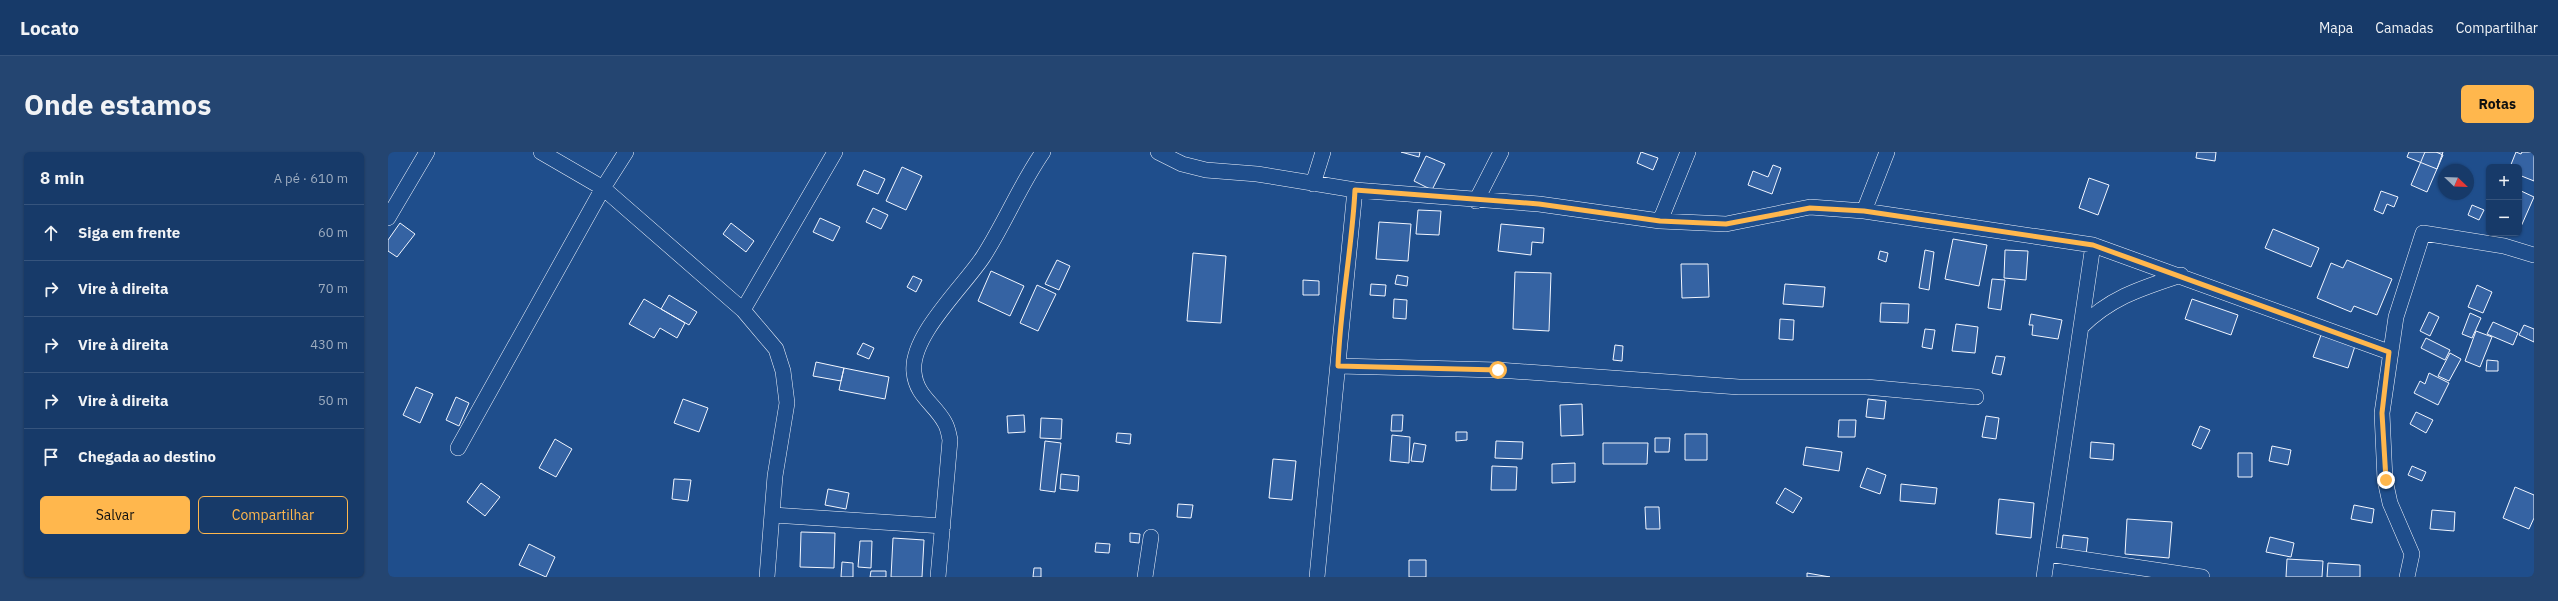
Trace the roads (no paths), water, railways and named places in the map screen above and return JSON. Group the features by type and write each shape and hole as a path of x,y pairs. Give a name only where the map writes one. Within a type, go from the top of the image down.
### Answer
{"street":[{"path":"388,218 427,152"},
{"path":"541,152 603,188 744,310 776,349 783,370 787,403 775,476 767,577"},
{"path":"458,448 603,188 626,152"},
{"path":"744,310 835,152"},
{"path":"938,577 950,440 945,422 918,391 914,371 917,353 932,322 982,258 1003,224 1027,175 1043,152"},
{"path":"1158,152 1182,164 1206,170 1257,174 1355,190 1539,204 1660,221 1726,224 1810,208 1864,211 2093,245 2181,275 2389,352"},
{"path":"1313,184 1323,152"},
{"path":"1476,200 1501,152"},
{"path":"1660,221 1688,152"},
{"path":"1864,211 1887,152"},
{"path":"1317,577 1338,366 1340,329 1355,190"},
{"path":"2407,577 2412,554 2390,503 2386,480 2382,413 2389,352 2396,317 2423,233 2504,246 2534,255"},
{"path":"2044,577 2093,245"},
{"path":"2081,327 2098,311 2130,292 2181,275"},
{"path":"1338,366 1498,370 1739,387 1866,387 1976,397"},
{"path":"773,515 943,526"},
{"path":"1145,577 1151,536"},
{"path":"2048,554 2202,577"}]}
